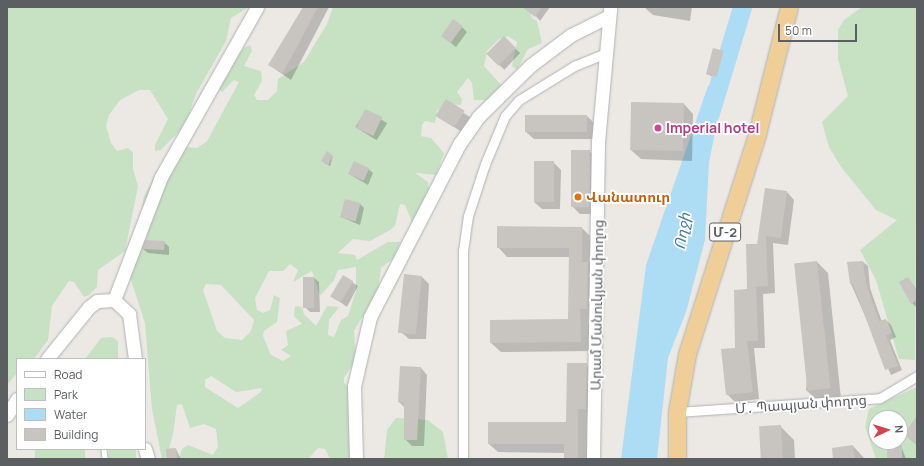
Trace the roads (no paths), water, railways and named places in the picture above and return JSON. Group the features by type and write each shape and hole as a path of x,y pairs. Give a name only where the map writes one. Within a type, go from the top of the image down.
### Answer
{"highway":[{"name":"Մ-2","path":"677,459 678,412 687,354 757,134 789,7"}],"street":[{"path":"114,300 161,177 257,7"},
{"path":"356,459 354,386 370,317 460,143 478,117 531,65 571,34 609,11"},
{"name":"Արամ Մանուկյան փողոց","path":"593,459 598,142 604,54 609,11"},
{"path":"463,459 463,251 468,216 485,164 505,116 519,100 574,66 604,54"},
{"path":"49,358 89,307 97,301 114,300 130,314 135,358"},
{"name":"Մ․ Պապյան փողոց","path":"678,412 880,398 917,376"},
{"path":"7,415 16,401"}],"water":[{"path":"708,86 723,91 709,163 705,240 686,312 668,358 657,459 621,459 646,265"}],"waterway":[{"name":"Ողջի","path":"710,113 742,7"}],"place":[{"name":"Imperial hotel","path":"658,128"},
{"name":"Վանատուր","path":"578,197"}]}
